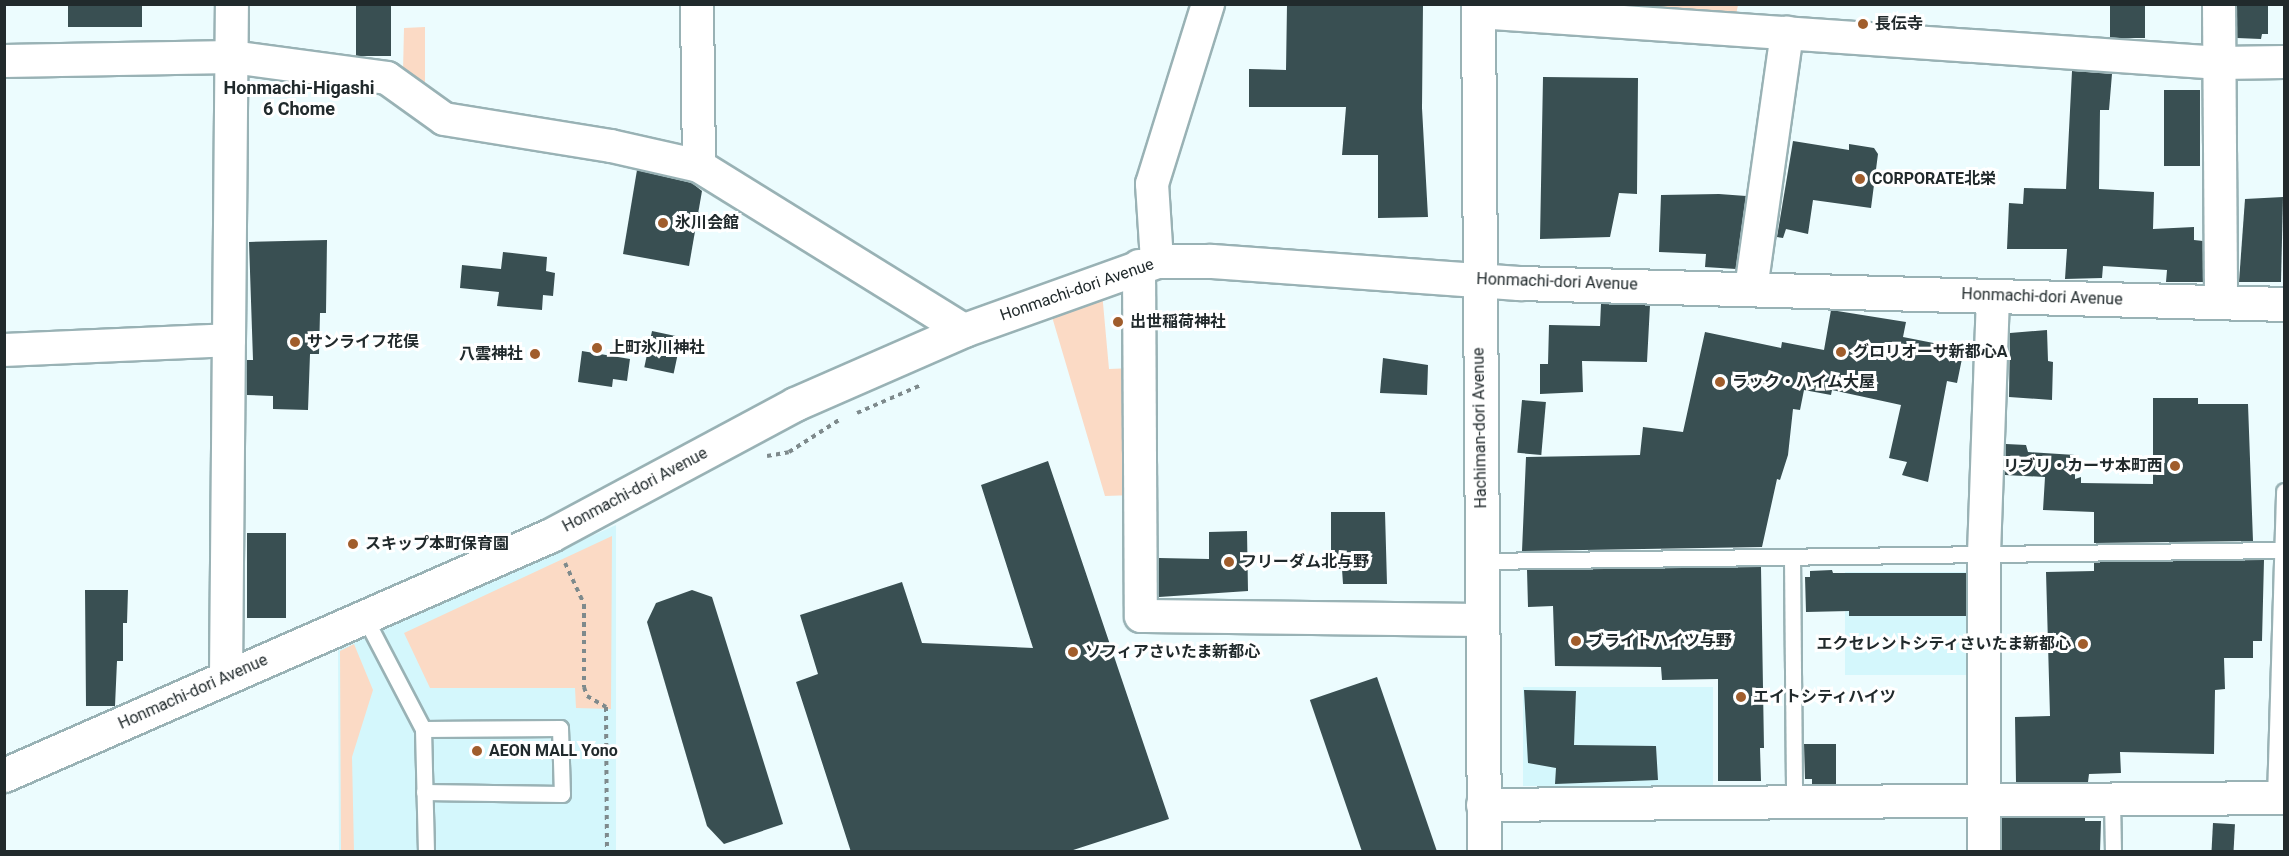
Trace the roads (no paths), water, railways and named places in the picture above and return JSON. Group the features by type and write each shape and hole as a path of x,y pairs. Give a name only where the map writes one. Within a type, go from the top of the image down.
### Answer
{"main road":[{"name":"Hachiman-dori Avenue","path":"1478,8 1478,279 1484,852"},
{"name":"Honmachi-dori Avenue","path":"4,775 551,535 795,404 964,330 1148,263 1211,261 1478,279 2284,304"}],"street":[{"path":"226,677 232,4"},
{"path":"697,4 699,166"},
{"path":"1208,4 1152,184 1148,263 1141,616 1483,620"},
{"path":"2219,4 2221,303"},
{"path":"1478,8 1787,33 2220,63 2284,62"},
{"path":"1751,289 1787,33"},
{"path":"4,61 232,57 387,78 444,119 611,146 699,166 964,330"},
{"path":"1984,852 1984,554 1993,296"},
{"path":"4,350 229,340"},
{"path":"1484,805 2280,798"}],"lane":[{"path":"2280,798 2284,491"},
{"path":"1482,561 2283,550"},
{"path":"1792,557 1794,802"},
{"path":"365,618 423,729 426,852"},
{"path":"423,729 560,728 562,794 424,792"},
{"path":"2112,800 2114,852"}],"place":[{"name":"長伝寺","path":"1863,24"},
{"name":"CORPORATE北栄","path":"1860,179"},
{"name":"氷川会館","path":"663,223"},
{"name":"出世稲荷神社","path":"1118,322"},
{"name":"サンライフ花俣","path":"295,342"},
{"name":"上町氷川神社","path":"597,348"},
{"name":"グロリオーサ新都心A","path":"1841,352"},
{"name":"八雲神社","path":"535,354"},
{"name":"ラック・ハイム大屋","path":"1720,382"},
{"name":"リブリ・カーサ本町西","path":"2175,466"},
{"name":"スキップ本町保育園","path":"353,544"},
{"name":"フリーダム北与野","path":"1229,562"},
{"name":"ブライトハイツ与野","path":"1576,641"},
{"name":"エクセレントシティさいたま新都心","path":"2083,644"},
{"name":"ソフィアさいたま新都心","path":"1073,652"},
{"name":"エイトシティハイツ","path":"1741,697"},
{"name":"AEON MALL Yono","path":"477,751"}],"district":[{"name":"Honmachi-Higashi 6 Chome","path":"299,100"}]}
